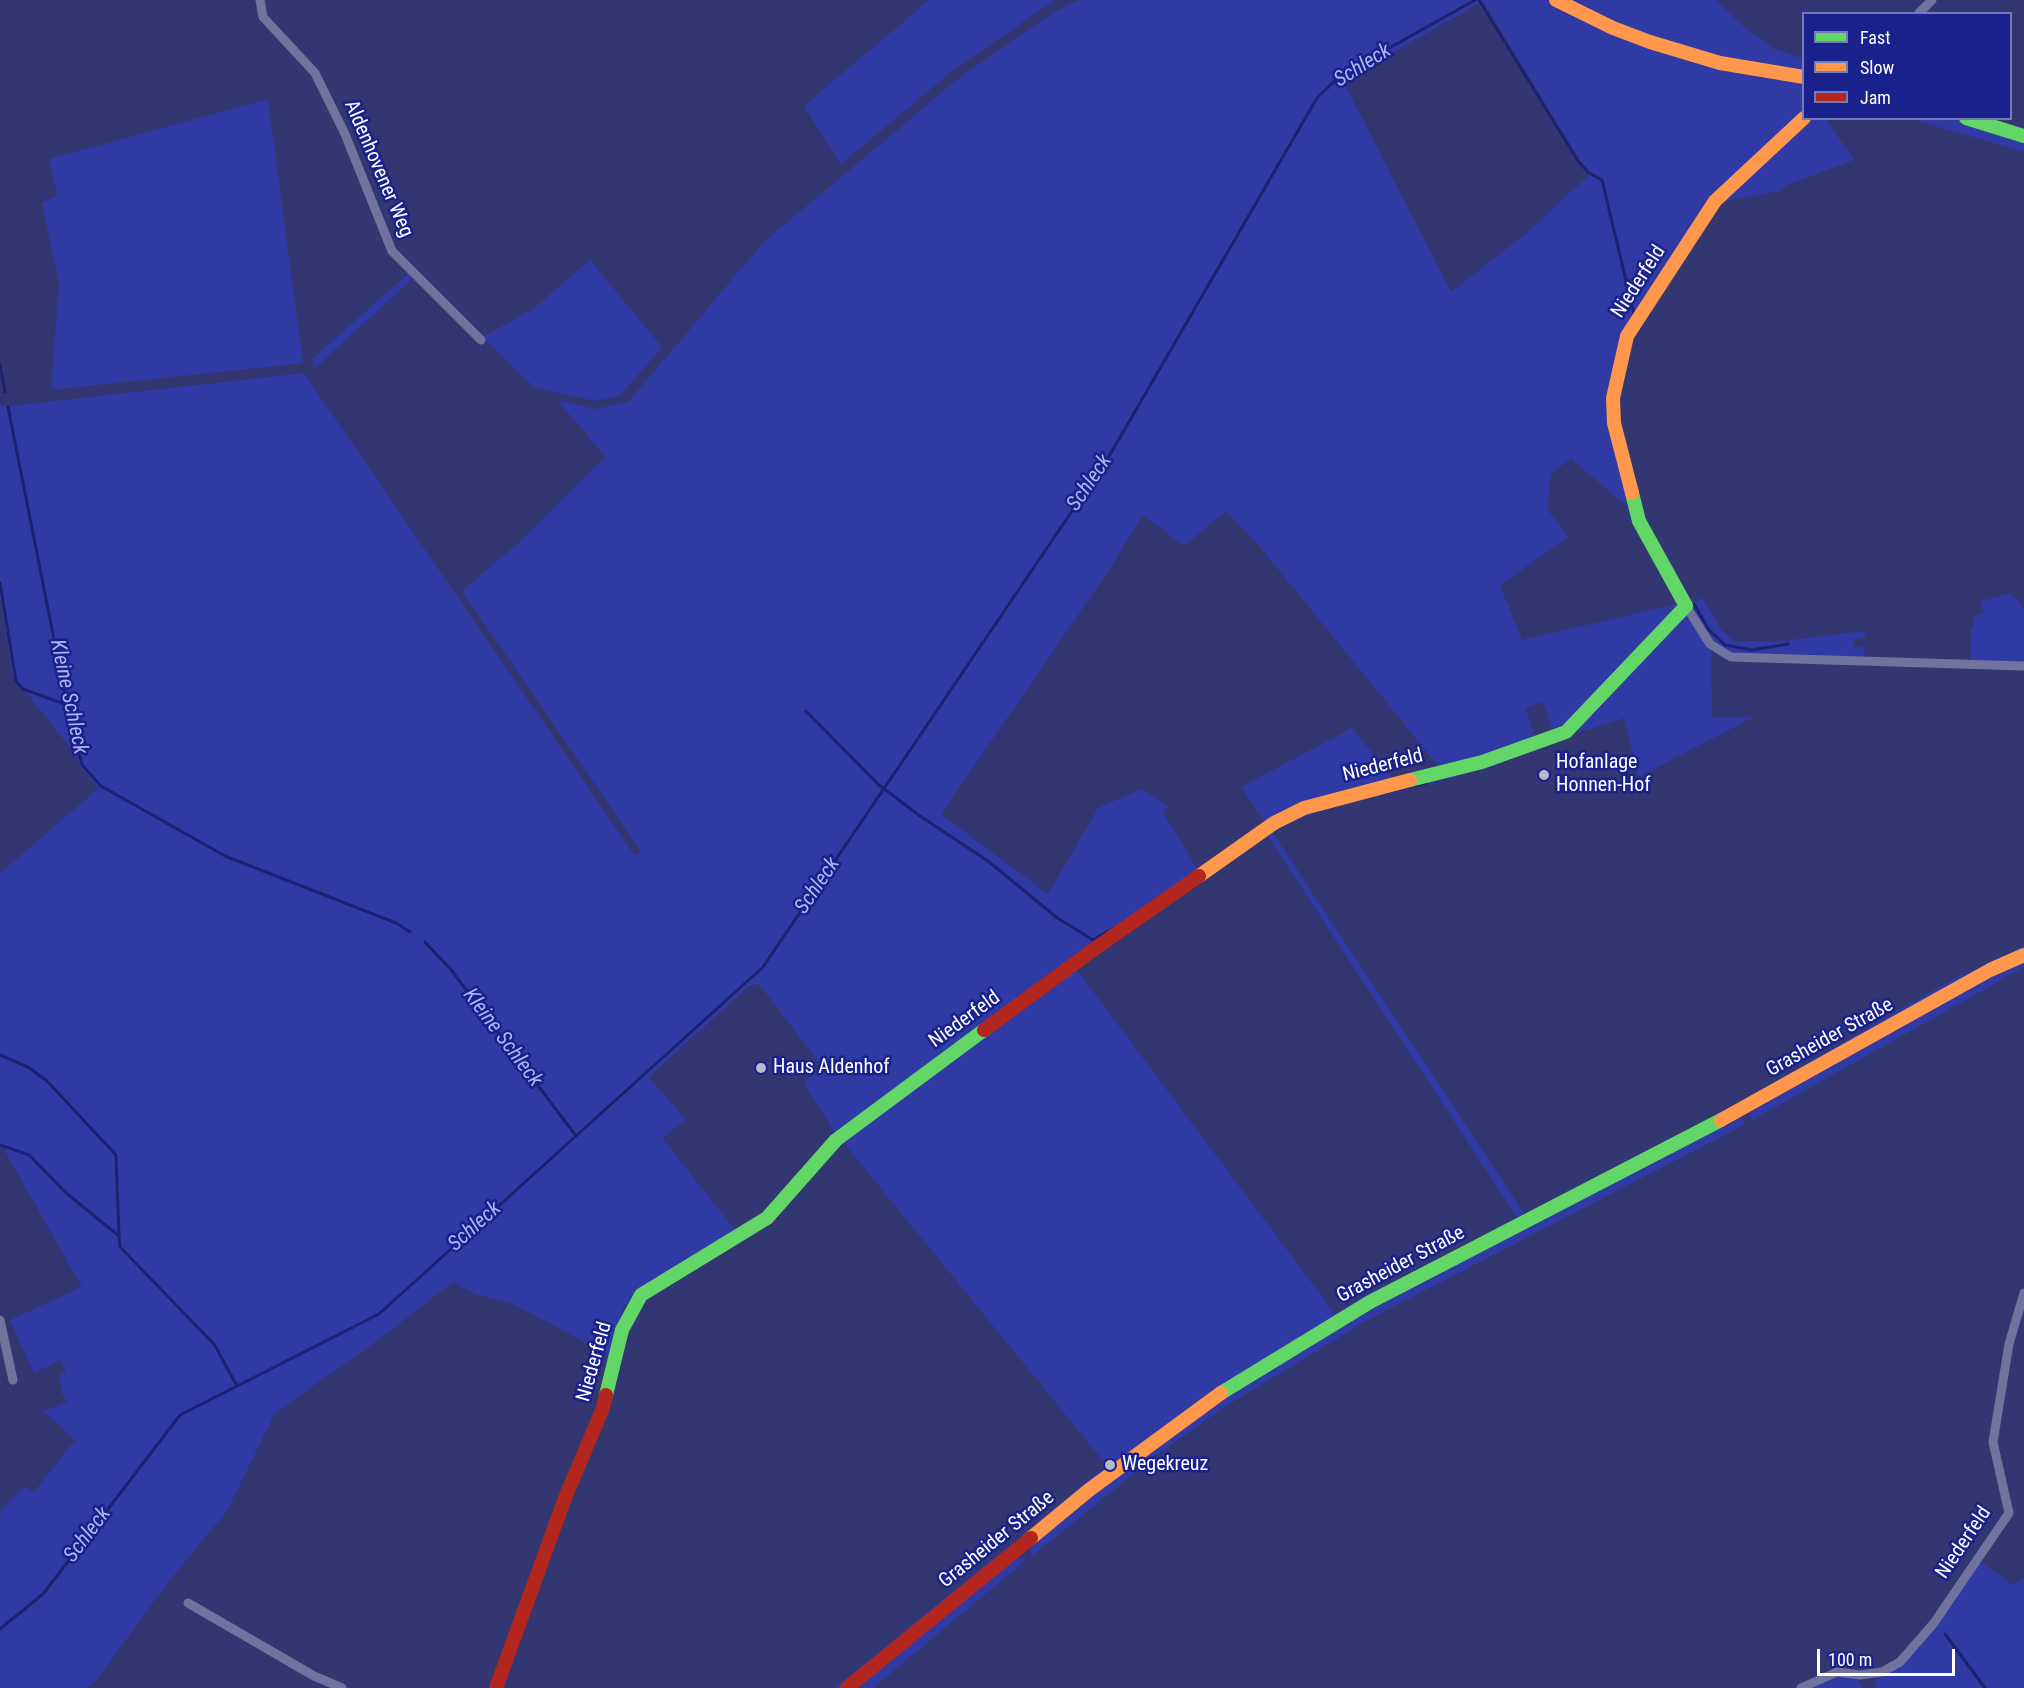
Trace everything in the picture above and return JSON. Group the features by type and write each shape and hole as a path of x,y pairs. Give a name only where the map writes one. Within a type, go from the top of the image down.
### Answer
{"street":[{"name":"Aldenhovener Weg","path":"260,0 263,18 315,72 345,134 392,251 481,340"},
{"path":"1556,0 1613,28 1650,42 1720,63 1802,77"},
{"path":"1920,12 1932,0"},
{"name":"Niederfeld","path":"1802,119 1715,201 1627,336 1613,398 1614,423 1639,522 1710,644 1731,657 2024,666"},
{"path":"1972,120 2024,136"},
{"name":"Niederfeld","path":"496,1688 565,1498 603,1408 622,1330 641,1295 767,1218 836,1140 1093,950 1274,823 1304,808 1482,762 1566,732 1686,606"},
{"name":"Grasheider Straße","path":"847,1688 1089,1490 1236,1383 1370,1302 1688,1139 1990,970 2024,955"},
{"name":"Niederfeld","path":"1802,1688 1837,1672 1860,1675 1882,1671 1900,1662 1934,1623 2009,1513 1993,1442 2009,1344 2024,1293"},
{"path":"0,1320 13,1380"},
{"path":"188,1603 314,1676 342,1688"}],"shaded area":[{"path":"929,0 1055,0 952,71 841,164 804,106"},
{"path":"1078,0 1546,0 1577,17 1802,83 1802,115 1709,201 1633,320 1611,397 1634,512 1571,459 1551,473 1547,509 1568,537 1500,585 1522,640 1681,603 1569,722 1552,729 1543,702 1525,708 1535,736 1485,755 1440,768 1265,553 1226,511 1184,546 1143,515 1109,570 941,814 1048,894 1098,808 1142,789 1168,807 1162,811 1200,873 836,1135 804,1082 824,1069 759,984 749,986 649,1077 686,1120 662,1138 736,1231 638,1291 623,1308 610,1355 511,1303 475,1294 453,1282 378,1340 275,1413 227,1511 165,1586 98,1678 87,1688 0,1688 0,1511 25,1486 34,1492 75,1440 43,1411 67,1402 62,1393 59,1375 66,1372 61,1360 34,1373 10,1320 82,1287 5,1151 6,1149 0,1147 0,873 99,788 80,766 76,755 27,693 18,687 13,677 0,598 0,405 11,406 304,373 635,856 641,851 462,591 523,539 606,457 557,400 596,409 628,402 765,241 959,78 1054,12","holes":["1483,1 1589,175 1528,232 1451,292 1343,81"]},
{"path":"1565,0 1716,0 1743,26 1772,48 1802,59 1802,73 1720,57 1647,36"},
{"path":"268,99 303,363 51,390 59,283 42,203 57,195 49,159"},
{"path":"1808,120 1827,120 1854,160 1787,185 1780,191 1720,202"},
{"path":"1915,120 1956,120 2024,140 2024,152"},
{"path":"590,260 662,347 620,396 595,401 534,387 483,337 533,309"},
{"path":"409,273 413,278 314,369 312,359"},
{"path":"2011,593 2024,609 2024,662 1970,661 1971,628 1974,616 1984,614 1981,601"},
{"path":"1702,597 1722,631 1734,641 1789,642 1790,640 1865,631 1865,637 1853,640 1855,648 1865,646 1864,657 1730,653 1714,642 1691,605"},
{"path":"1687,613 1711,650 1712,717 1754,717 1638,777 1624,718 1578,733 1581,723"},
{"path":"1352,728 1394,780 1267,825 1241,787"},
{"path":"1516,756 1492,767 1391,794 1353,800 1309,815 1273,833 1525,1215 1734,1106 1735,1110 1395,1285 1109,1468 844,1143 859,1128 1076,969 1335,1314 1364,1296 1518,1219 1268,836 1272,833 1270,829 1306,811"},
{"path":"2024,946 2024,951 1738,1103 1923,996"},
{"path":"2024,958 2024,967 1751,1121 1749,1115 1752,1109"},
{"path":"1739,1115 1746,1124 1364,1322 1223,1408 1154,1457 1031,1557 1029,1542 1204,1407 1358,1312"},
{"path":"1101,1470 1103,1473 841,1688 835,1688"},
{"path":"1015,1555 1026,1560 873,1688 853,1688"},
{"path":"1981,1562 2013,1585 2024,1578 2024,1688 1877,1688 1874,1683 1878,1677 1892,1671"},
{"path":"1842,1674 1855,1676 1862,1688 1811,1688"}],"waterway":[{"name":"Schleck","path":"0,1629 43,1594 180,1415 379,1314 763,967 1108,458 1317,98 1341,75 1475,0"},
{"path":"1479,0 1578,161 1589,173 1602,180 1634,314"},
{"name":"Kleine Schleck","path":"0,365 5,392"},
{"name":"Kleine Schleck","path":"8,407 67,705 82,765 101,786 225,856 396,923 410,932"},
{"path":"0,583 16,681 23,689 67,705"},
{"path":"1694,604 1709,630 1725,645 1752,650 1788,644"},
{"path":"806,711 879,785 920,816 988,861 1056,917 1093,940 1112,929"},
{"path":"1380,794 1426,783"},
{"name":"Kleine Schleck","path":"425,942 452,971 576,1136"},
{"path":"0,1055 28,1067 47,1081 116,1155 119,1235"},
{"path":"0,1145 29,1155 66,1193 119,1236 120,1247 214,1344 237,1386"},
{"path":"1945,1634 1985,1688"}],"traffic: fast":[{"path":"1972,120 2024,136"},
{"path":"1410,780 1482,762 1566,732 1686,606 1639,521 1632,493"},
{"path":"606,1395 622,1330 641,1295 767,1218 836,1140 984,1030"},
{"path":"1221,1393 1370,1302 1721,1120"}],"traffic: slow":[{"path":"1556,0 1613,28 1650,42 1720,63 1802,77"},
{"path":"1632,493 1614,423 1613,398 1627,336 1715,201 1802,120"},
{"path":"1199,876 1274,823 1304,808 1410,780"},
{"path":"1721,1120 1990,970 2024,955"},
{"path":"1031,1538 1089,1490 1221,1393"}],"traffic: jam":[{"path":"984,1030 1199,876"},
{"path":"496,1688 565,1498 603,1408 606,1395"},
{"path":"847,1688 1031,1538"}],"place":[{"name":"Hofanlage Honnen-Hof","path":"1544,775"},
{"name":"Haus Aldenhof","path":"761,1068"},
{"name":"Wegekreuz","path":"1110,1465"}]}
